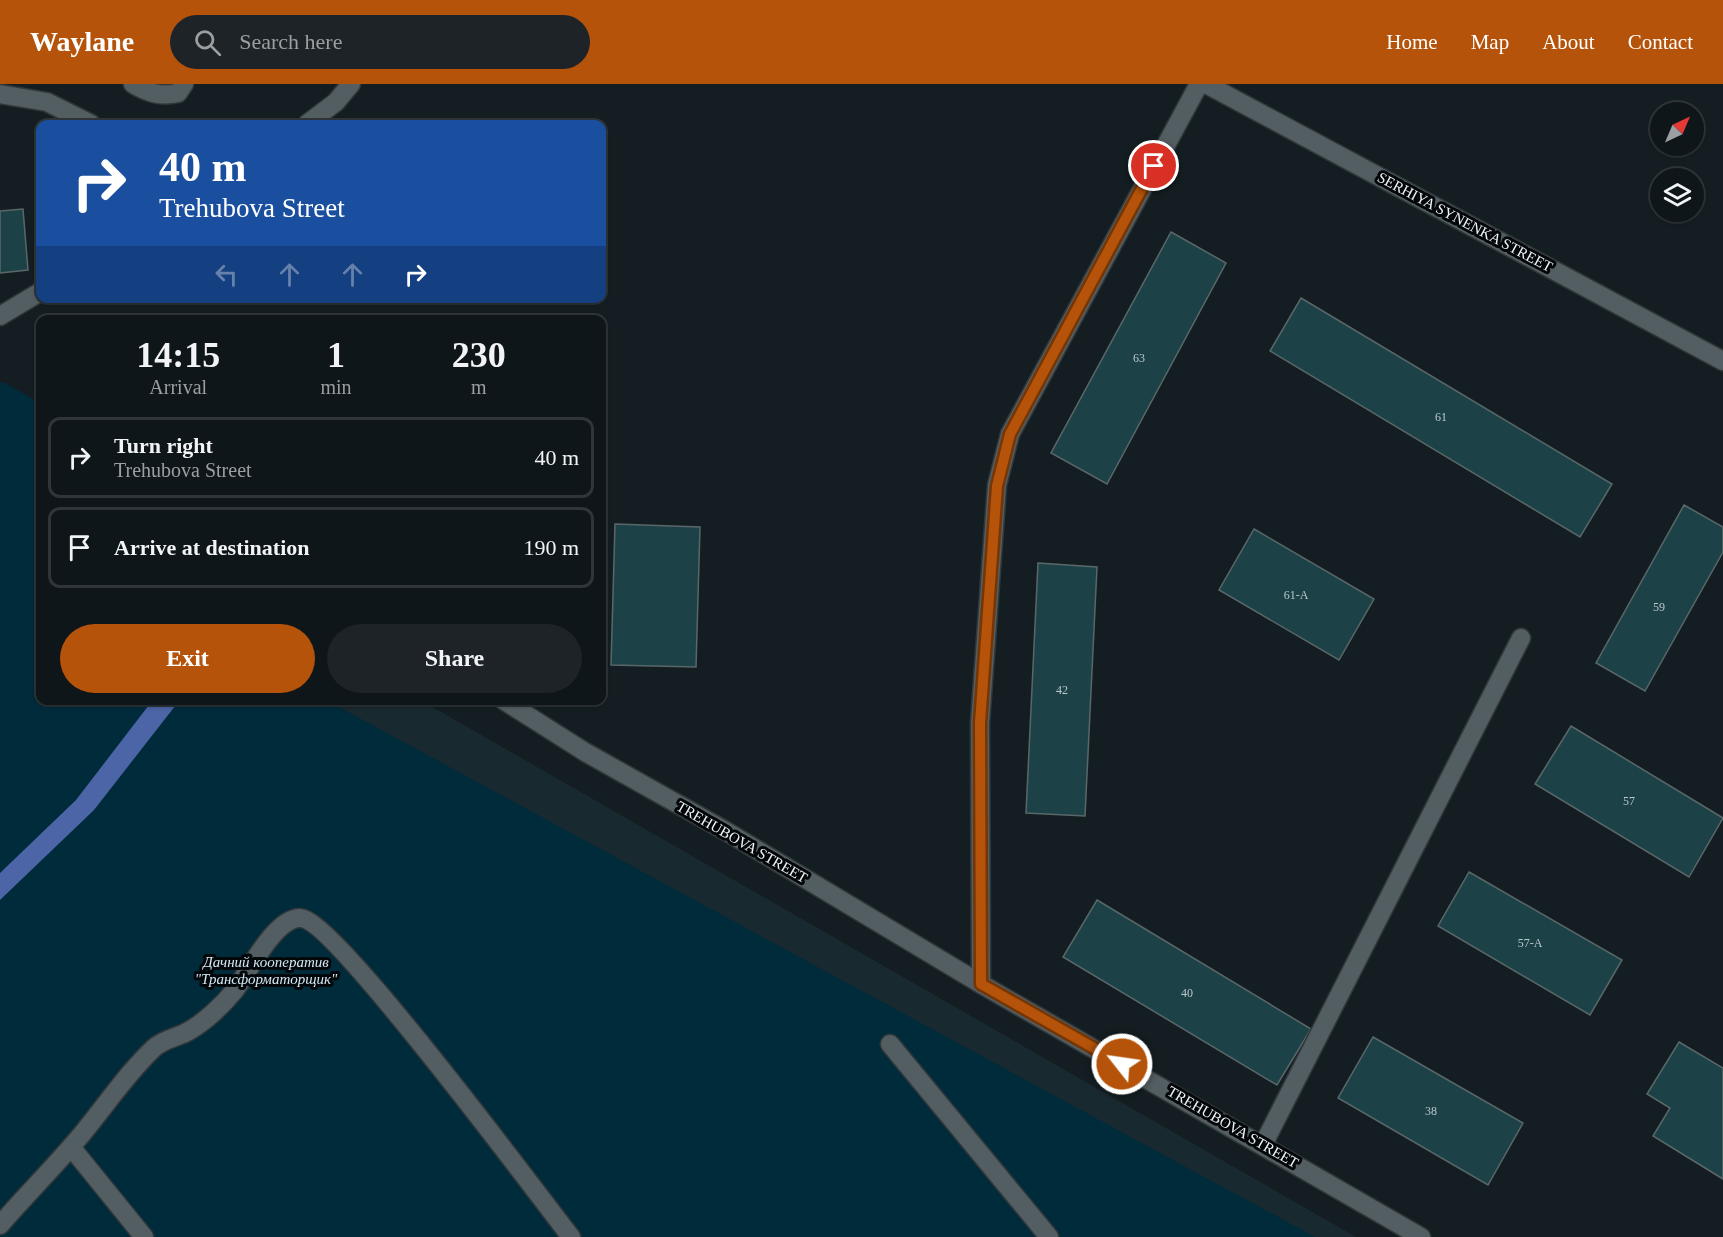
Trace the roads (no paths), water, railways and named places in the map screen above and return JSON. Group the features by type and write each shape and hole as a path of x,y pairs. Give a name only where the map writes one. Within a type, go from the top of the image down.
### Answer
{"street":[{"path":"133,84 154,94 166,96 178,93 184,84"},
{"path":"312,120 336,102 351,84"},
{"path":"981,984 980,723 997,486 1010,434 1199,84"},
{"name":"SERHIYA SYNENKA STREET","path":"1206,84 1723,361"},
{"path":"0,94 47,102 83,120"},
{"path":"0,316 36,294"},
{"path":"1263,1145 1521,638"},
{"name":"TREHUBOVA STREET","path":"511,705 585,752 724,830 981,984 1421,1237"},
{"path":"0,1225 71,1147 157,1046 184,1033 215,1010 235,990 269,940 287,921 298,918 307,919 320,928 362,972 571,1237"},
{"path":"890,1044 1049,1237"},
{"path":"71,1147 144,1237"}],"water":[{"path":"149,705 176,705 94,810 0,900 0,873 76,800"}],"park label":[{"name":"Дачний кооператив \"Трансформаторщик\"","path":"266,970"}]}
